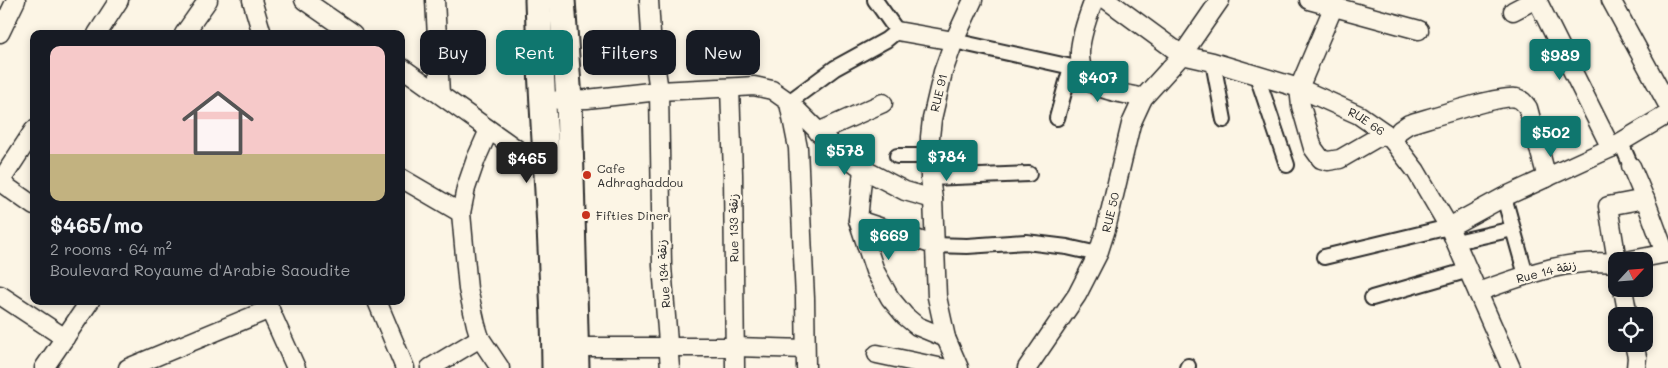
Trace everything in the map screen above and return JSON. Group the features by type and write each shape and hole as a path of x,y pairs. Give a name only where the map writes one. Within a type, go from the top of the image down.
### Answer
{"main road":[{"path":"538,0 542,101 558,169 575,357"},
{"path":"555,368 554,322 558,169 569,100 562,0"}],"street":[{"path":"100,30 119,0"},
{"path":"187,30 208,0"},
{"path":"252,0 261,30"},
{"path":"304,0 347,30"},
{"path":"435,0 440,94"},
{"name":"Rue 134 زنقة","path":"649,0 651,34 659,91 662,266 670,368"},
{"path":"875,0 897,31 954,41 1076,68 1098,86 1143,98"},
{"name":"RUE 91","path":"958,368 946,338 937,297 933,200 929,156 932,119 936,100 954,41 973,0"},
{"path":"1057,118 1076,68 1094,0"},
{"name":"RUE 66","path":"1106,0 1182,55 1213,62 1299,88 1359,115 1389,137 1416,171 1453,234 1511,368"},
{"name":"RUE 50","path":"1027,368 1077,295 1098,254 1106,229 1131,124 1143,98 1182,55 1220,0"},
{"path":"1309,0 1419,30"},
{"path":"1513,11 1536,0 1616,145 1631,166 1667,253 1653,256"},
{"path":"1611,0 1668,104"},
{"path":"0,33 10,3"},
{"path":"1333,8 1299,88 1303,114 1313,148 1321,158 1328,161 1340,159 1389,137 1409,124 1499,99 1516,98 1522,100 1528,108 1547,178"},
{"path":"789,102 835,68 886,40 897,31"},
{"path":"1213,62 1224,120"},
{"path":"405,70 489,130 558,169"},
{"path":"1258,76 1287,165"},
{"path":"542,101 659,91 754,86 766,88 789,102 838,151 863,169 906,191 933,200"},
{"name":"Rue 133 زنقة","path":"730,88 735,368"},
{"path":"789,102 798,148 805,299 806,368"},
{"path":"818,132 883,103"},
{"path":"1453,234 1504,197 1616,145 1668,114"},
{"path":"489,130 476,158 466,188 461,213 468,289 480,338 500,368"},
{"path":"30,136 0,182 30,203"},
{"path":"897,156 929,156"},
{"path":"863,169 858,220 875,271 890,298 905,316 917,326 946,338"},
{"path":"930,178 1029,174"},
{"path":"405,180 461,213"},
{"path":"1504,197 1526,275"},
{"path":"1615,252 1608,206 1645,199"},
{"path":"858,220 934,245 967,246 1026,242 1067,246 1098,254"},
{"path":"1324,256 1453,234 1513,229"},
{"name":"Rue 14 زنقة","path":"1478,292 1526,275 1573,264 1608,262"},
{"path":"1372,298 1469,270"},
{"path":"0,295 65,338"},
{"path":"44,368 87,305"},
{"path":"128,368 268,305 296,368"},
{"path":"379,305 405,368"},
{"path":"430,368 480,338"},
{"path":"575,357 668,347 805,349"},
{"path":"877,354 943,368"}],"place":[{"name":"Cafe Adhraghaddou","path":"587,175"},
{"name":"Fifties Diner","path":"586,215"}]}
